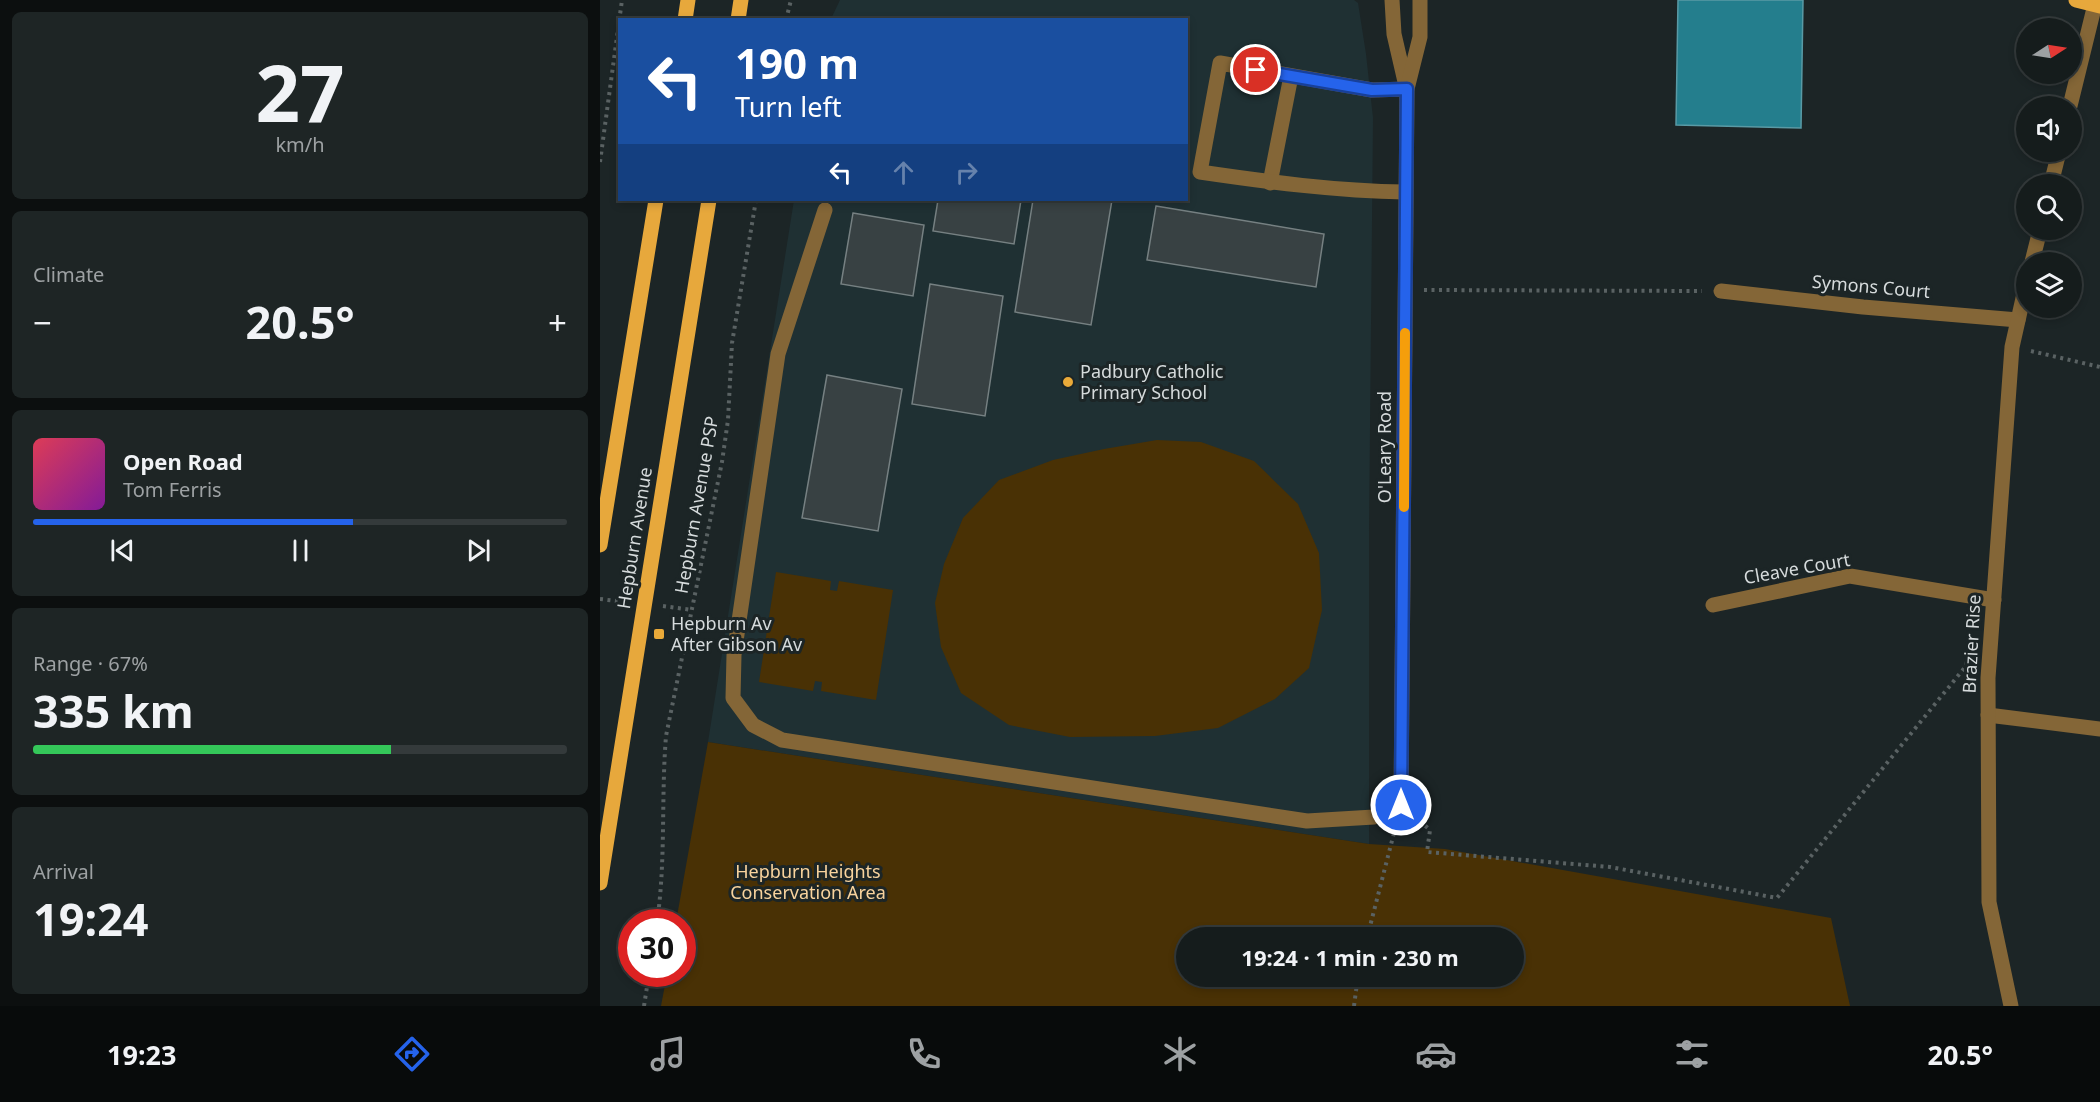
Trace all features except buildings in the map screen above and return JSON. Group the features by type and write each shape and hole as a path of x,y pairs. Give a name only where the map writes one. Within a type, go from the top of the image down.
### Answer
{"main road":[{"path":"685,18 688,0"},
{"path":"738,18 741,0"},
{"path":"2076,0 2097,3"},
{"name":"Hepburn Avenue","path":"600,546 656,201"},
{"name":"Hepburn Avenue","path":"600,883 709,201"}],"street":[{"name":"O'Leary Road","path":"1392,0 1394,34 1407,89"},
{"name":"O'Leary Road","path":"1401,805 1407,89 1420,37 1420,0"},
{"path":"2073,96 2097,3"},
{"path":"1405,192 1270,183 1200,172 1220,63 1372,90 1407,89"},
{"path":"1270,183 1291,76"},
{"path":"825,210 778,354 734,656 733,698 753,726 782,740 1307,821 1374,817 1401,805"},
{"name":"Symons Court","path":"1721,291 1863,307 2018,320"},
{"name":"Brazier Rise","path":"2011,1006 1989,902 1988,678 2012,347 2018,320"},
{"name":"Cleave Court","path":"1713,605 1850,576 1994,600"},
{"path":"1988,715 2100,729"}],"path":[{"path":"620,18 622,0"},
{"path":"786,18 791,0"},
{"path":"600,162 618,29"},
{"name":"Hepburn Avenue PSP","path":"659,909 664,827 663,776 666,736 722,462 728,420 732,343 756,201"},
{"path":"1406,290 1721,291"},
{"path":"2012,347 2100,367"},
{"path":"1371,927 1401,805 1430,830 1427,852 1610,867 1777,898 1966,666 1969,643"},
{"path":"644,1006 647,987"},
{"path":"1354,1006 1357,987"}],"shaded area":[{"name":"Padbury Catholic Primary School","path":"840,0 1354,0 1358,3 1373,118 1369,844 708,742 794,201 1188,201 1188,18 831,18"}],"green space":[{"path":"1157,440 1201,442 1254,461 1298,504 1319,553 1322,610 1309,668 1275,699 1218,728 1155,736 1070,737 1009,725 961,693 941,647 935,603 944,564 963,518 999,480 1053,460"},
{"path":"776,572 831,581 830,590 837,591 839,581 893,590 876,700 821,691 822,682 815,681 813,691 759,682"},
{"name":"Hepburn Heights Conservation Area","path":"708,742 1369,844 1445,849 1831,918 1850,1006 661,1006 665,987 696,987 696,909 678,909"}],"water":[{"path":"1678,0 1803,0 1801,128 1676,125"}],"slow traffic":[{"path":"1404,507 1405,333"}],"place":[{"name":"Padbury Catholic Primary School","path":"1068,382"},
{"name":"Hepburn Av After Gibson Av","path":"659,634"}],"route":[{"path":"1256,70 1372,90 1407,89 1401,805"}]}
